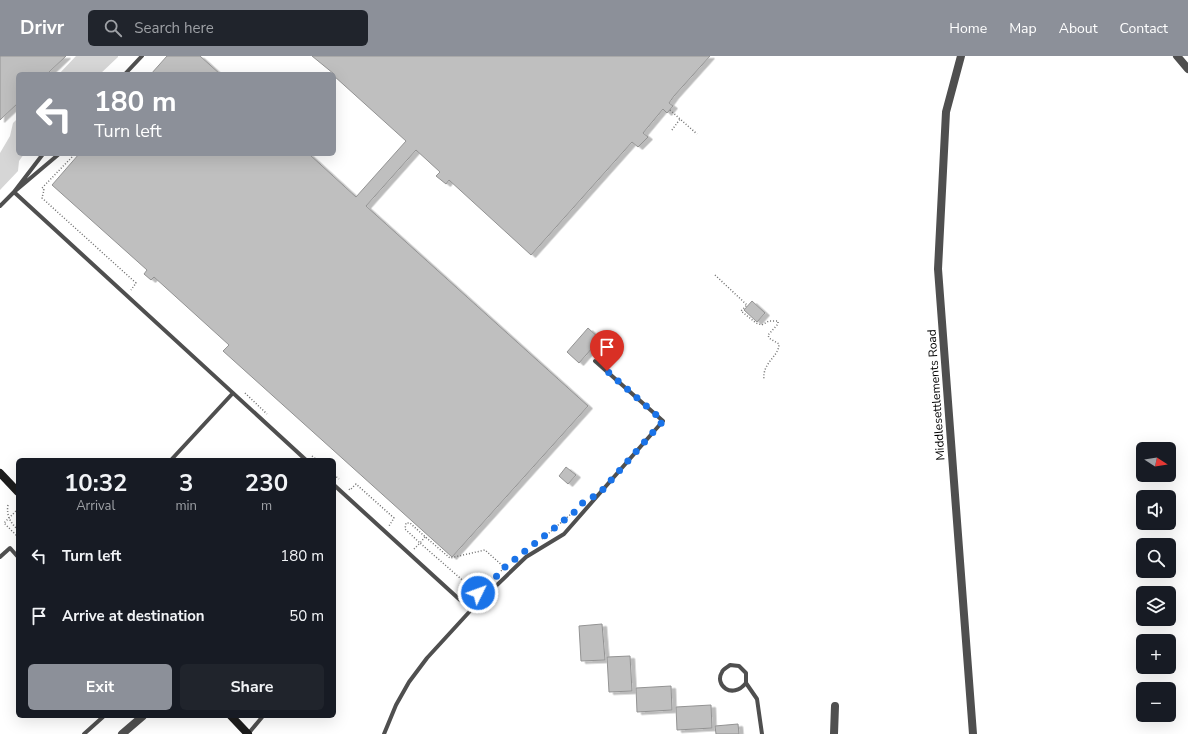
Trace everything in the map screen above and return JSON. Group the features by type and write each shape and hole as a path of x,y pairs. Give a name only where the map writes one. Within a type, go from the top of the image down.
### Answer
{"main road":[{"path":"0,473 16,490"},
{"path":"233,718 248,734"}],"street":[{"name":"Middlesettlements Road","path":"961,56 946,112 938,270 973,734"},
{"path":"1177,56 1188,69"},
{"path":"834,734 835,706"},
{"path":"122,734 141,718"}],"lane":[{"path":"127,72 142,56"},
{"path":"14,192 41,156"},
{"path":"0,206 14,192 57,156"},
{"path":"14,192 304,458"},
{"path":"384,734 396,705 409,682 427,658 471,610 526,557 564,534 663,421 595,361"},
{"path":"172,458 233,393"},
{"path":"336,487 471,610"},
{"path":"0,557 10,548 16,555"},
{"path":"746,683 740,690 732,692 724,688 720,680 722,671 730,665 739,666 746,673 746,683 757,700 762,734"},
{"path":"84,734 102,718"},
{"path":"248,734 261,718"}],"path":[{"path":"670,110 697,134"},
{"path":"672,130 680,119"},
{"path":"72,157 42,188 44,190 42,198 136,284 131,290"},
{"path":"715,275 747,305 741,311 751,320 762,325 769,321 778,320 778,324 768,335 779,344 779,349 765,367 764,380"},
{"path":"243,392 270,417"},
{"path":"308,453 314,458"},
{"path":"336,477 339,480"},
{"path":"345,485 350,490 356,484 394,518 388,525 394,530"},
{"path":"8,505 7,511 11,524 16,528"},
{"path":"16,511 4,522 16,535"},
{"path":"540,540 572,514"},
{"path":"485,589 473,596 462,592 468,585 405,529 406,524 410,523 450,558 485,550 504,567"},
{"path":"410,545 415,550 425,537"},
{"path":"499,573 510,562"}],"shaded area":[{"path":"76,56 118,56 102,72 61,72"},
{"path":"16,120 16,156 23,156 19,161 18,171 0,190 0,153 10,136 13,123"}],"building":[{"path":"0,56 66,56 49,72 16,72 16,105 0,120"},
{"path":"167,56 200,56 218,72 153,72"},
{"path":"312,56 710,56 674,96 669,103 673,106 667,113 663,109 643,133 648,137 638,147 632,142 531,255 449,180 446,184 436,176 440,172 416,150 366,206 588,406 452,557 223,351 229,345 154,277 151,280 144,274 147,270 52,185 77,156 311,156 356,197 406,141 336,78 336,72 332,72"},
{"path":"752,301 765,313 757,322 744,310"},
{"path":"588,328 600,339 579,363 567,352"},
{"path":"566,467 576,475 568,484 559,476"},
{"path":"602,624 605,660 581,661 579,626"},
{"path":"630,656 632,691 609,692 607,657"},
{"path":"671,686 672,710 637,712 636,688"},
{"path":"711,705 712,728 677,730 676,707"},
{"path":"738,724 739,734 716,734 715,726"}],"route":[{"path":"478,593 485,589 505,567 577,510 585,500 598,495 663,421 607,371"}]}
